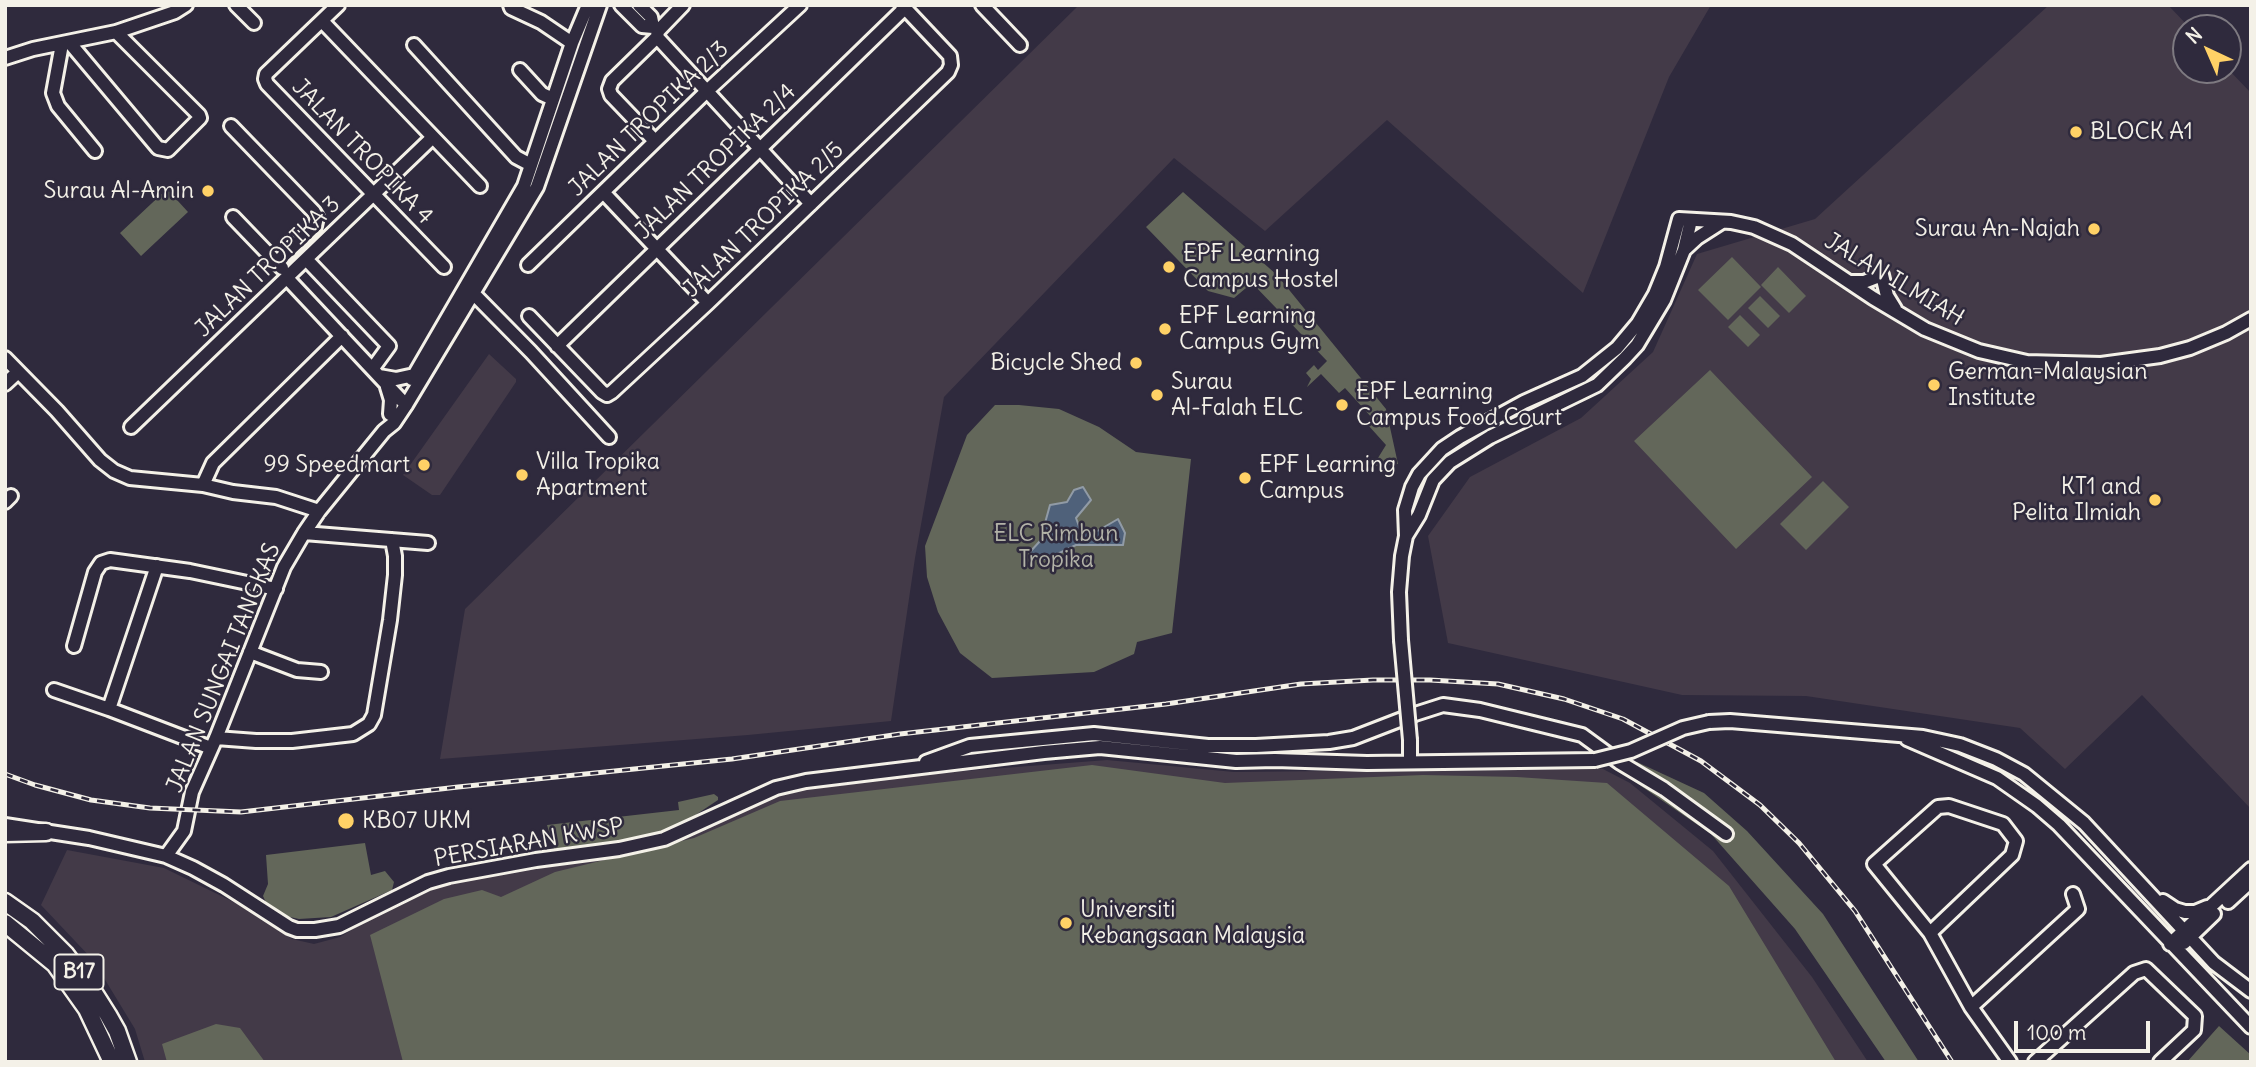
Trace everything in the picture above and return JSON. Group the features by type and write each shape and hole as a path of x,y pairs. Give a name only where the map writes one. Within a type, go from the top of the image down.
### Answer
{"main road":[{"path":"8,826 46,832"},
{"name":"B17","path":"5,902 32,922 72,963 112,1023 128,1062"},
{"name":"B17","path":"5,923 55,964 87,1009 112,1062"}],"street":[{"path":"236,5 254,23"},
{"name":"JALAN TROPIKA 4","path":"338,5 267,74 267,84 444,267"},
{"path":"510,5 572,43"},
{"path":"403,402 414,375 537,187 572,43 588,5"},
{"path":"390,414 403,402 469,290 524,186 600,5"},
{"path":"520,69 542,94 559,100 575,94 606,9 610,5"},
{"path":"639,5 651,17 656,32 811,204"},
{"path":"655,141 611,95 609,89 612,81 683,5"},
{"name":"JALAN TROPIKA 2/3","path":"528,265 800,5"},
{"path":"982,5 1020,45"},
{"path":"621,6 642,26 656,32"},
{"path":"5,58 33,49 116,32 178,7"},
{"name":"JALAN TROPIKA 2/5","path":"557,346 607,394 708,303 948,72 951,65 950,56 903,7"},
{"name":"JALAN TROPIKA 2/4","path":"557,346 903,7"},
{"path":"322,21 480,186"},
{"path":"66,43 158,148 169,150 200,118 199,115 116,32"},
{"path":"66,43 53,93 58,106 95,152"},
{"path":"414,45 516,157 531,165"},
{"path":"230,126 317,217 315,226 277,262"},
{"name":"JALAN TROPIKA 3","path":"131,427 433,137"},
{"path":"603,192 708,303"},
{"path":"233,217 403,402"},
{"path":"1406,536 1419,515 1433,481 1450,462 1529,417 1587,391 1606,377 1637,345 1664,300 1684,250 1685,219"},
{"path":"1410,762 1399,606 1406,536 1405,510 1419,474 1430,460 1460,437 1524,402 1582,376 1617,348 1647,309 1685,219"},
{"name":"JALAN ILMIAH","path":"1685,219 1723,221 1754,227 1786,241 1899,313 1955,343 1997,357 2080,365 2126,362 2189,348 2251,319"},
{"path":"1684,250 1697,237 1723,221"},
{"path":"306,260 389,346 379,375 391,400 390,414 384,431"},
{"path":"1850,282 1864,282 1882,275 1887,296 1899,313"},
{"path":"469,290 531,352 609,437"},
{"path":"529,316 557,346"},
{"path":"202,485 212,463 342,336"},
{"path":"5,358 100,460 114,471 130,478 202,485 276,497 319,511"},
{"path":"5,384 18,372"},
{"path":"379,375 396,380 414,375"},
{"name":"JALAN SUNGAI TANGKAS","path":"166,856 184,831 190,798 284,567 319,511 384,431 394,423 403,402"},
{"path":"306,530 428,543"},
{"path":"54,691 214,743 292,741 353,734 369,724 374,715 395,575 392,540"},
{"path":"74,646 95,572 101,563 110,559 276,589"},
{"path":"109,709 157,566"},
{"path":"250,652 298,670 321,672"},
{"path":"913,768 935,757 970,746 1094,734 1208,746 1329,742 1353,738 1443,705 1480,710 1582,735 1726,834"},
{"name":"PERSIARAN KWSP","path":"46,832 99,840 166,856 224,886 277,921 297,930 316,930 347,923 406,892 438,879 664,839 781,786 1100,747 1236,761 1367,763 1595,760 1631,751 1683,729 1709,722 1730,721 1923,737 1960,745 1996,759 2024,774 2084,823 2142,887"},
{"path":"1895,734 1997,778 2037,806 2059,825 2251,1027"},
{"path":"1930,933 2012,855 2016,841 2003,824 1949,806 1938,807 1874,864 1930,933 1971,1007 2010,1062"},
{"path":"2202,949 2200,943 2204,928 2221,903 2251,869"},
{"path":"2173,947 2221,903 2251,881"},
{"path":"2142,887 2175,909 2185,912 2195,912 2221,903"},
{"path":"2142,887 2230,977 2251,992"},
{"path":"1971,1007 2078,909 2073,894"},
{"path":"2035,1062 2134,972 2146,969 2195,1016 2194,1030 2160,1062"}],"shaded area":[{"path":"1079,5 1711,5 1669,77 1583,293 1387,120 1265,231 1174,158 944,397 915,558 891,721 440,759 465,609"},
{"name":"German-Malaysian Institute","path":"2049,5 2168,5 2177,14 2172,14 2172,84 2242,84 2251,93 2251,809 2142,695 2065,769 2020,728 1806,696 1682,695 1448,643 1428,536 1470,477 1581,418 1653,352 1697,254 1815,219"},
{"path":"489,354 516,382 440,495 432,495 403,475"},
{"name":"Universiti Kebangsaan Malaysia","path":"1107,760 1234,772 1586,766 1603,769 1630,783 1713,851 1812,977 1868,1062 145,1062 135,1029 93,960 41,905 67,850 164,868 248,909 292,939 314,944 340,937 384,910 441,883 620,854 663,843 796,789 939,773"}],"green space":[{"path":"167,189 188,212 141,256 120,233"},
{"path":"1183,192 1277,275 1386,409 1398,464 1373,466 1386,445 1368,425 1373,419 1345,388 1339,393 1321,374 1307,387 1311,379 1306,373 1314,365 1318,370 1327,361 1252,283 1234,298 1208,291 1146,227"},
{"path":"1732,257 1761,287 1728,320 1698,290"},
{"path":"1778,267 1806,296 1789,313 1761,285"},
{"path":"1760,296 1780,316 1768,328 1748,308"},
{"path":"1740,315 1760,335 1748,347 1728,327"},
{"path":"1710,370 1812,477 1736,549 1634,441"},
{"name":"ELC Rimbun Tropika","path":"995,405 1059,409 1099,427 1136,452 1191,459 1172,633 1137,642 1134,654 1094,672 992,678 960,653 938,612 927,577 925,546 967,435"},
{"path":"1823,481 1849,507 1806,550 1780,524"},
{"path":"1628,761 1637,762 1704,793 1747,831 1823,914 1919,1062 1886,1062 1795,929 1711,834 1622,773 1621,768"},
{"name":"Universiti Kebangsaan Malaysia","path":"1092,765 1225,783 1423,775 1607,783 1729,886 1836,1062 403,1062 370,935 444,899 482,890 501,897 555,872 694,838 780,801"},
{"path":"714,794 718,800 667,834 555,852 547,825 679,810 678,802"},
{"path":"365,843 371,875 385,871 394,882 392,890 331,917 299,919 281,915 268,907 263,896 268,884 266,855"},
{"path":"216,1024 240,1028 265,1062 167,1062 162,1044"},
{"path":"2219,1026 2251,1055 2251,1062 2187,1062"}],"water":[{"path":"1083,487 1091,500 1076,518 1080,529 1094,533 1118,519 1125,533 1123,545 1076,545 1047,559 1034,559 1030,552 1040,541 1050,505 1067,502 1074,490"}],"railway":[{"path":"5,774 91,800 150,808 241,812 732,759 900,734 1166,704 1301,684 1373,680 1498,684 1564,699 1623,719 1701,761 1760,805 1799,843 1855,911 1952,1062"}],"place":[{"name":"BLOCK A1","path":"2076,132"},
{"name":"Surau Al-Amin","path":"208,191"},
{"name":"Surau An-Najah","path":"2094,229"},
{"name":"EPF Learning Campus Hostel","path":"1169,267"},
{"name":"EPF Learning Campus Gym","path":"1165,329"},
{"name":"Bicycle Shed","path":"1136,363"},
{"name":"German-Malaysian Institute","path":"1934,385"},
{"name":"Surau Al-Falah ELC","path":"1157,395"},
{"name":"EPF Learning Campus Food Court","path":"1342,405"},
{"name":"99 Speedmart","path":"424,465"},
{"name":"Villa Tropika Apartment","path":"522,475"},
{"name":"EPF Learning Campus","path":"1245,478"},
{"name":"KT1 and Pelita Ilmiah","path":"2155,500"},
{"name":"KB07 UKM","path":"346,821"},
{"name":"Universiti Kebangsaan Malaysia","path":"1066,923"}]}
